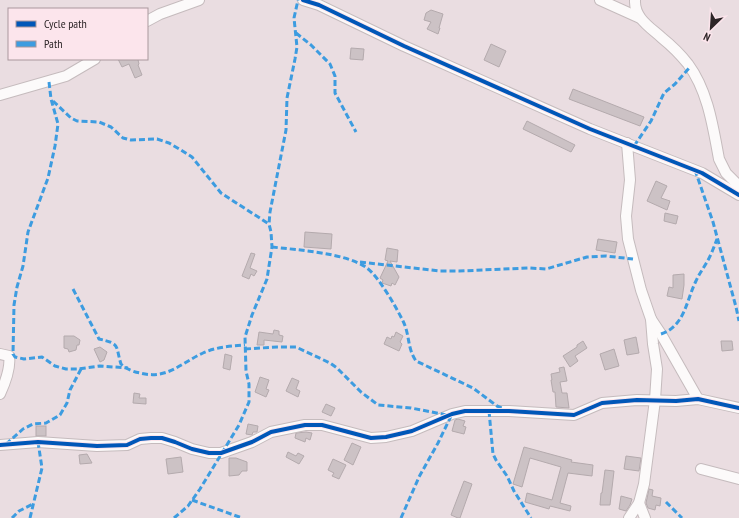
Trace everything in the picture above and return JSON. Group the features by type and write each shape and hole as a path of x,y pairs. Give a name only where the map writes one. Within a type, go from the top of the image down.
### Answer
{"street":[{"path":"148,21 160,14 199,0"},
{"path":"303,0 319,5 497,88 590,129 702,173 739,195"},
{"path":"600,0 640,18 678,52 690,67 702,90 710,113 721,166 739,186"},
{"path":"635,0 636,10 640,18"},
{"path":"1,93 66,76 93,60"},
{"path":"627,143 630,180 626,216 628,239 641,290 651,319 657,369 655,400 644,484 639,503 629,518"},
{"path":"651,319 698,399"},
{"path":"0,354 9,356 9,361 5,381 0,394"},
{"path":"0,445 38,442 96,446 121,445 151,438 168,440 192,449 209,453 221,453 252,442 271,432 305,425 322,425 371,438 386,437 412,431 452,414 465,411 510,411 574,415 602,403 698,399 739,408"},
{"path":"701,469 739,479"},
{"path":"639,503 645,518"}],"building":[{"path":"431,10 443,14 438,34 427,29 431,22 424,20 426,13"},
{"path":"491,44 506,51 499,67 484,60"},
{"path":"351,48 364,49 363,60 350,59"},
{"path":"118,60 138,60 138,65 142,75 135,78 129,64 122,67"},
{"path":"573,89 644,117 640,126 569,99"},
{"path":"527,121 575,145 571,152 523,129"},
{"path":"656,181 667,186 661,198 670,201 667,210 647,201"},
{"path":"665,213 678,216 676,224 664,221"},
{"path":"305,232 332,234 331,249 304,247"},
{"path":"598,239 617,242 615,253 596,250"},
{"path":"387,248 398,250 397,262 390,261 399,277 395,285 392,283 391,286 382,283 383,280 380,278 388,261 385,260"},
{"path":"251,253 255,254 250,268 257,271 254,276 251,274 249,279 242,276"},
{"path":"684,274 682,299 667,296 669,287 673,288 673,275"},
{"path":"274,330 279,331 279,335 283,336 282,342 264,340 264,345 257,345 259,332 273,334"},
{"path":"396,332 403,336 400,342 402,344 399,351 384,344 387,337 391,339 392,336 394,337"},
{"path":"64,336 74,336 80,340 76,350 69,352 68,349 64,348"},
{"path":"636,337 639,353 627,355 624,340"},
{"path":"583,341 587,348 575,356 578,361 570,367 563,356"},
{"path":"721,341 732,341 733,350 722,351"},
{"path":"100,347 107,352 104,360 100,362 94,349"},
{"path":"614,349 619,366 605,370 600,354"},
{"path":"225,354 232,356 230,370 223,368"},
{"path":"564,367 567,381 560,382 562,393 567,393 569,408 556,407 555,392 553,392 551,380 551,374 560,372 559,368"},
{"path":"260,377 269,380 266,389 269,390 266,397 255,392"},
{"path":"292,378 299,381 296,389 300,391 298,397 286,391"},
{"path":"134,393 140,394 139,398 146,398 146,404 133,403"},
{"path":"326,404 335,408 331,416 322,412"},
{"path":"458,419 465,421 463,426 466,427 464,434 452,431 455,420"},
{"path":"248,424 258,426 257,432 253,432 252,435 246,434"},
{"path":"36,426 46,426 46,436 36,436"},
{"path":"296,433 312,433 310,440 306,438 305,442 295,438"},
{"path":"352,443 361,447 353,465 344,460"},
{"path":"524,447 572,460 571,462 593,465 592,476 568,473 560,503 571,506 570,511 550,506 549,509 525,502 527,493 552,500 561,467 530,458 522,487 513,484"},
{"path":"288,452 296,456 298,453 304,456 299,464 286,457"},
{"path":"87,454 92,463 80,464 79,455"},
{"path":"626,456 641,458 639,471 624,469"},
{"path":"181,457 183,472 168,474 166,459"},
{"path":"229,458 236,458 247,462 247,471 242,471 239,475 229,476"},
{"path":"333,459 346,465 339,479 332,476 334,473 328,470"},
{"path":"605,470 614,471 610,505 600,505 601,493"},
{"path":"464,481 472,484 460,518 458,518 451,515"},
{"path":"649,489 653,490 652,496 661,498 660,506 656,505 655,510 648,508 646,503"},
{"path":"621,496 632,499 626,511 619,509"}],"marked path":[{"path":"174,518 188,506 200,489 239,425 249,402 245,337 252,315 267,279 272,247 269,224 270,212 286,130 287,98 297,47 294,18 298,0"},
{"path":"296,33 311,45 330,64 335,76 335,93 356,132"},
{"path":"634,146 651,121 664,93 675,84 690,67"},
{"path":"49,82 51,99 58,124 48,178 28,232 23,266 17,287 14,305 13,354 15,357 24,359 42,357 55,366 66,369 100,366 128,368"},
{"path":"53,101 71,118 77,121 99,122 111,127 123,138 131,140 157,139 169,143 192,157 221,193 269,224"},
{"path":"695,170 713,222 739,321"},
{"path":"661,334 669,330 680,319 697,278 717,239"},
{"path":"272,247 322,253 347,259 367,268 382,285 400,315 405,326 411,351 416,361 473,388 497,406 504,409"},
{"path":"360,262 440,271 459,271 529,268 546,269 587,257 606,256 633,259"},
{"path":"73,289 99,339 114,344 116,346 121,364 135,372 150,375 158,374 173,369 213,349 245,345"},
{"path":"245,349 296,347 330,363 361,392 378,405 411,408 447,415"},
{"path":"6,444 23,429 33,424 46,423 60,415 67,403 70,390 81,369"},
{"path":"489,411 493,454 531,518"},
{"path":"401,518 419,477 452,414"},
{"path":"30,518 42,468 38,442"},
{"path":"192,500 242,518"},
{"path":"666,502 682,518"},
{"path":"12,518 19,511 33,504"}],"cycle path":[{"path":"303,0 319,5 404,46 590,129 702,173 739,195"},
{"path":"0,445 38,442 97,446 127,445 140,439 162,438 192,449 209,453 221,453 252,442 271,432 305,425 322,425 371,438 386,437 412,431 452,414 465,411 509,411 574,415 602,403 637,400 676,401 698,399 739,408"}]}
